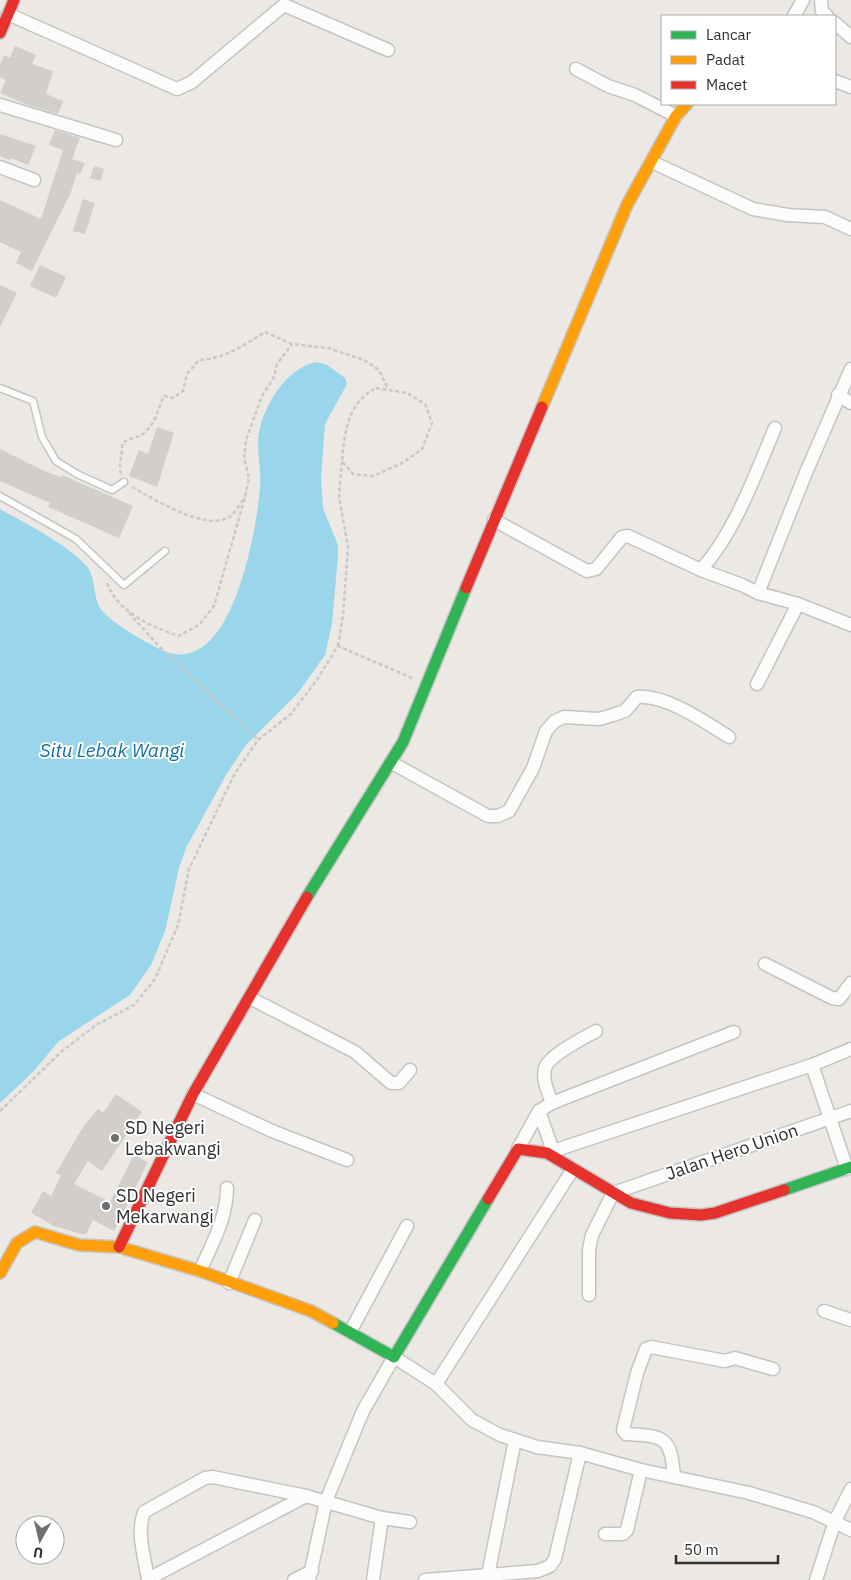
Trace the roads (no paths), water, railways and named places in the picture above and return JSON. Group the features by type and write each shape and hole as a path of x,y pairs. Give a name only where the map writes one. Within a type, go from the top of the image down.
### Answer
{"main road":[{"path":"0,33 14,0"},
{"path":"119,1248 193,1094 317,880 403,742 494,520 628,205 676,116 686,105"},
{"path":"0,1273 6,1255 15,1243 35,1232 50,1235 79,1246 119,1248 200,1271 311,1311 394,1357 518,1149 550,1152 573,1169 613,1193 644,1208 670,1213 701,1215 715,1213 849,1168"}],"street":[{"path":"795,15 803,0"},
{"path":"821,0 822,11 826,15"},
{"path":"8,14 176,89 192,82 284,2 388,50"},
{"path":"836,25 851,37"},
{"path":"576,69 608,86 635,95 676,116"},
{"path":"836,81 851,87"},
{"path":"0,104 116,140"},
{"path":"652,162 753,209 788,215 825,217 851,229"},
{"path":"0,167 34,180"},
{"path":"758,594 838,395 851,369"},
{"path":"838,395 851,403"},
{"path":"701,570 724,538 743,504 775,428"},
{"path":"494,520 587,571 596,569 622,537 628,536 701,570 742,585 758,594 798,604 851,625"},
{"path":"757,684 798,604"},
{"path":"392,762 488,816 498,816 509,811 533,768 546,731 555,721 564,717 599,719 625,711 637,697 650,696 708,724 729,737"},
{"path":"766,964 832,998 839,999 851,983"},
{"path":"250,998 355,1052 390,1083 399,1084 410,1070"},
{"path":"552,1103 546,1088 544,1075 546,1065 569,1046 596,1031"},
{"path":"518,1149 539,1111 552,1103 734,1032"},
{"path":"539,1111 550,1152 812,1065 851,1049"},
{"path":"812,1065 849,1168"},
{"path":"193,1094 272,1131 347,1160"},
{"name":"Jalan Hero Union","path":"613,1193 851,1111"},
{"path":"436,1384 573,1169"},
{"path":"200,1271 224,1216 227,1206 227,1188"},
{"path":"589,1295 589,1250 592,1235 613,1193"},
{"path":"230,1283 255,1220"},
{"path":"350,1332 407,1226"},
{"path":"824,1311 851,1320"},
{"path":"674,1477 669,1446 652,1436 639,1433 626,1434 623,1430 637,1373 646,1349 651,1347 725,1361 735,1358 773,1369"},
{"path":"294,1580 311,1575 326,1501 363,1410 394,1357 436,1384 472,1420 485,1429 515,1440 556,1451 580,1453 642,1470 750,1493 813,1512 851,1530"},
{"path":"488,1576 515,1440"},
{"path":"425,1580 538,1571 550,1566 555,1559 580,1453"},
{"path":"605,1534 623,1534 627,1530 642,1470"},
{"path":"306,1496 148,1579 141,1543 140,1521 144,1512 205,1478 221,1477 306,1496 326,1501 382,1518 410,1522"},
{"path":"816,1580 834,1521 851,1488"},
{"path":"373,1580 382,1518"}],"lane":[{"path":"0,388 33,401 46,447 63,467 112,490 124,482"},
{"path":"0,496 76,539 124,585 165,551"}],"water":[{"name":"Situ Lebak Wangi","path":"317,362 327,365 345,378 347,384 325,424 321,477 323,508 338,545 338,556 332,624 325,655 298,693 246,745 226,775 186,848 179,868 165,931 151,965 130,995 59,1041 33,1072 0,1103 0,509 71,551 91,573 100,608 126,630 156,647 182,654 203,647 220,627 234,600 245,569 260,488 259,432 269,404 281,385 289,377 307,365"}],"place":[{"name":"SD Negeri Lebakwangi","path":"115,1138"},
{"name":"SD Negeri Mekarwangi","path":"106,1206"}]}
